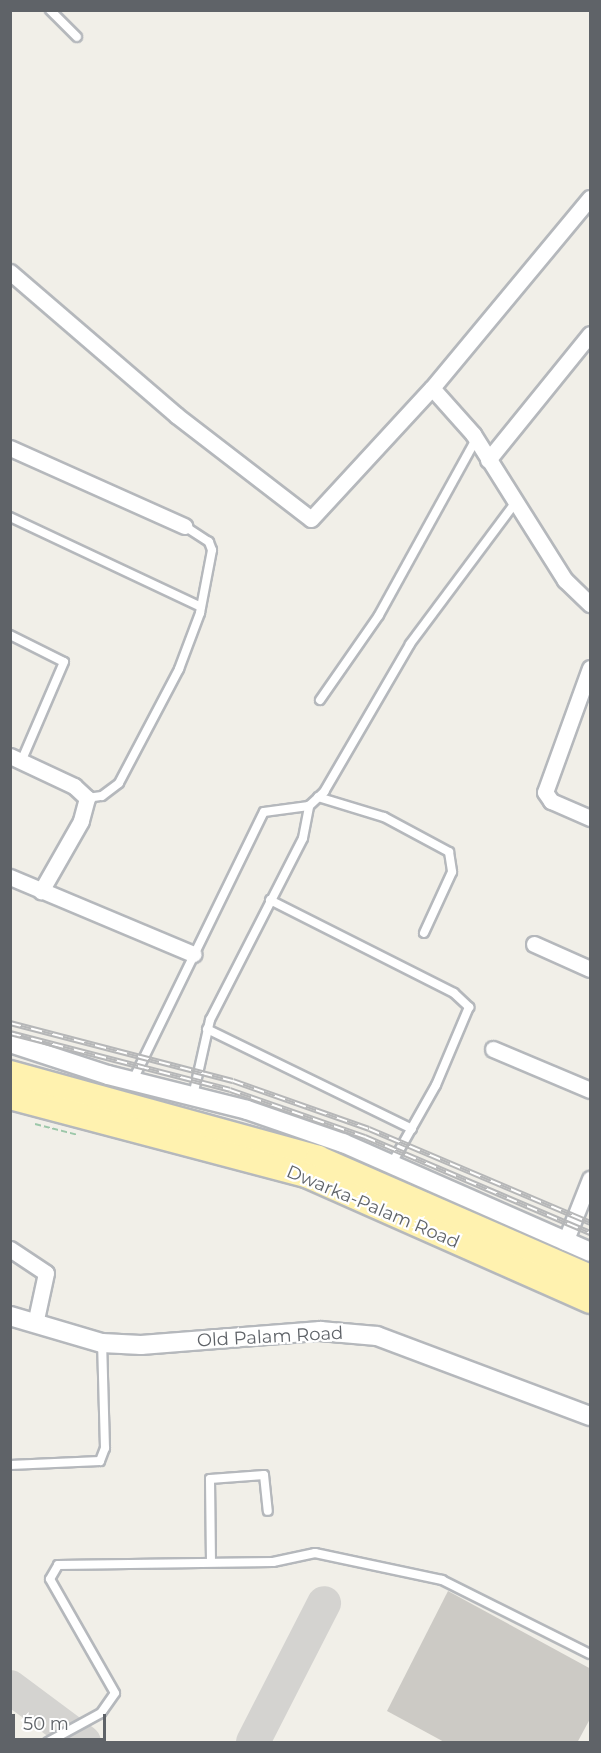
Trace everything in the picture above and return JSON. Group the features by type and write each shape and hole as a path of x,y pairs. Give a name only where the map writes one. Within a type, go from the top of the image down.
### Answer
{"main road":[{"name":"Dwarka-Palam Road","path":"10,1073 318,1158 591,1277"},
{"name":"Dwarka-Palam Road","path":"10,1096 109,1125 217,1148 308,1176 591,1301"}],"street":[{"path":"10,272 306,518 320,516 432,388 591,198"},
{"path":"488,460 591,334"},
{"path":"432,388 476,439 565,580 591,604"},
{"path":"10,448 184,526"},
{"path":"591,668 584,708 545,792 551,801 591,818"},
{"path":"16,759 74,786 87,798 81,821 41,891"},
{"path":"10,877 193,954"},
{"path":"534,944 591,969"},
{"path":"10,1043 133,1081 193,1096 392,1163 591,1252"},
{"path":"492,1049 591,1090"},
{"path":"565,1242 591,1179"},
{"path":"10,1249 46,1273 35,1324"},
{"name":"Old Palam Road","path":"10,1316 102,1343 350,1332 420,1348 591,1416"}],"lane":[{"path":"50,10 77,37"},
{"path":"320,700 379,615 476,439"},
{"path":"193,1096 207,1029 303,838 309,806 318,797 410,644 515,503"},
{"path":"10,517 201,607"},
{"path":"87,798 102,796 119,783 179,669 201,607 212,550 209,542 184,526"},
{"path":"10,635 64,662 16,759"},
{"path":"318,797 384,818 449,852 452,872 424,933"},
{"path":"133,1081 264,812 309,806"},
{"path":"270,900 466,1001 469,1016 412,1129 392,1163"},
{"path":"207,1029 412,1129"},
{"path":"10,1465 100,1461 105,1448 102,1343"},
{"path":"211,1563 210,1479 264,1475 268,1511"},
{"path":"48,1743 101,1713 115,1693 50,1579 50,1570 58,1565 273,1562 315,1553 442,1580 591,1654"}],"path":[{"path":"30,1122 82,1136"}],"building":[{"path":"448,1591 591,1669 591,1717 577,1743 446,1743 387,1711"}],"taxiway":[{"path":"253,1742 324,1603"},
{"path":"10,1687 84,1742"}],"railway":[{"path":"10,1023 233,1081 369,1129 590,1223"},
{"path":"10,1033 230,1090 365,1137 590,1233"}]}
